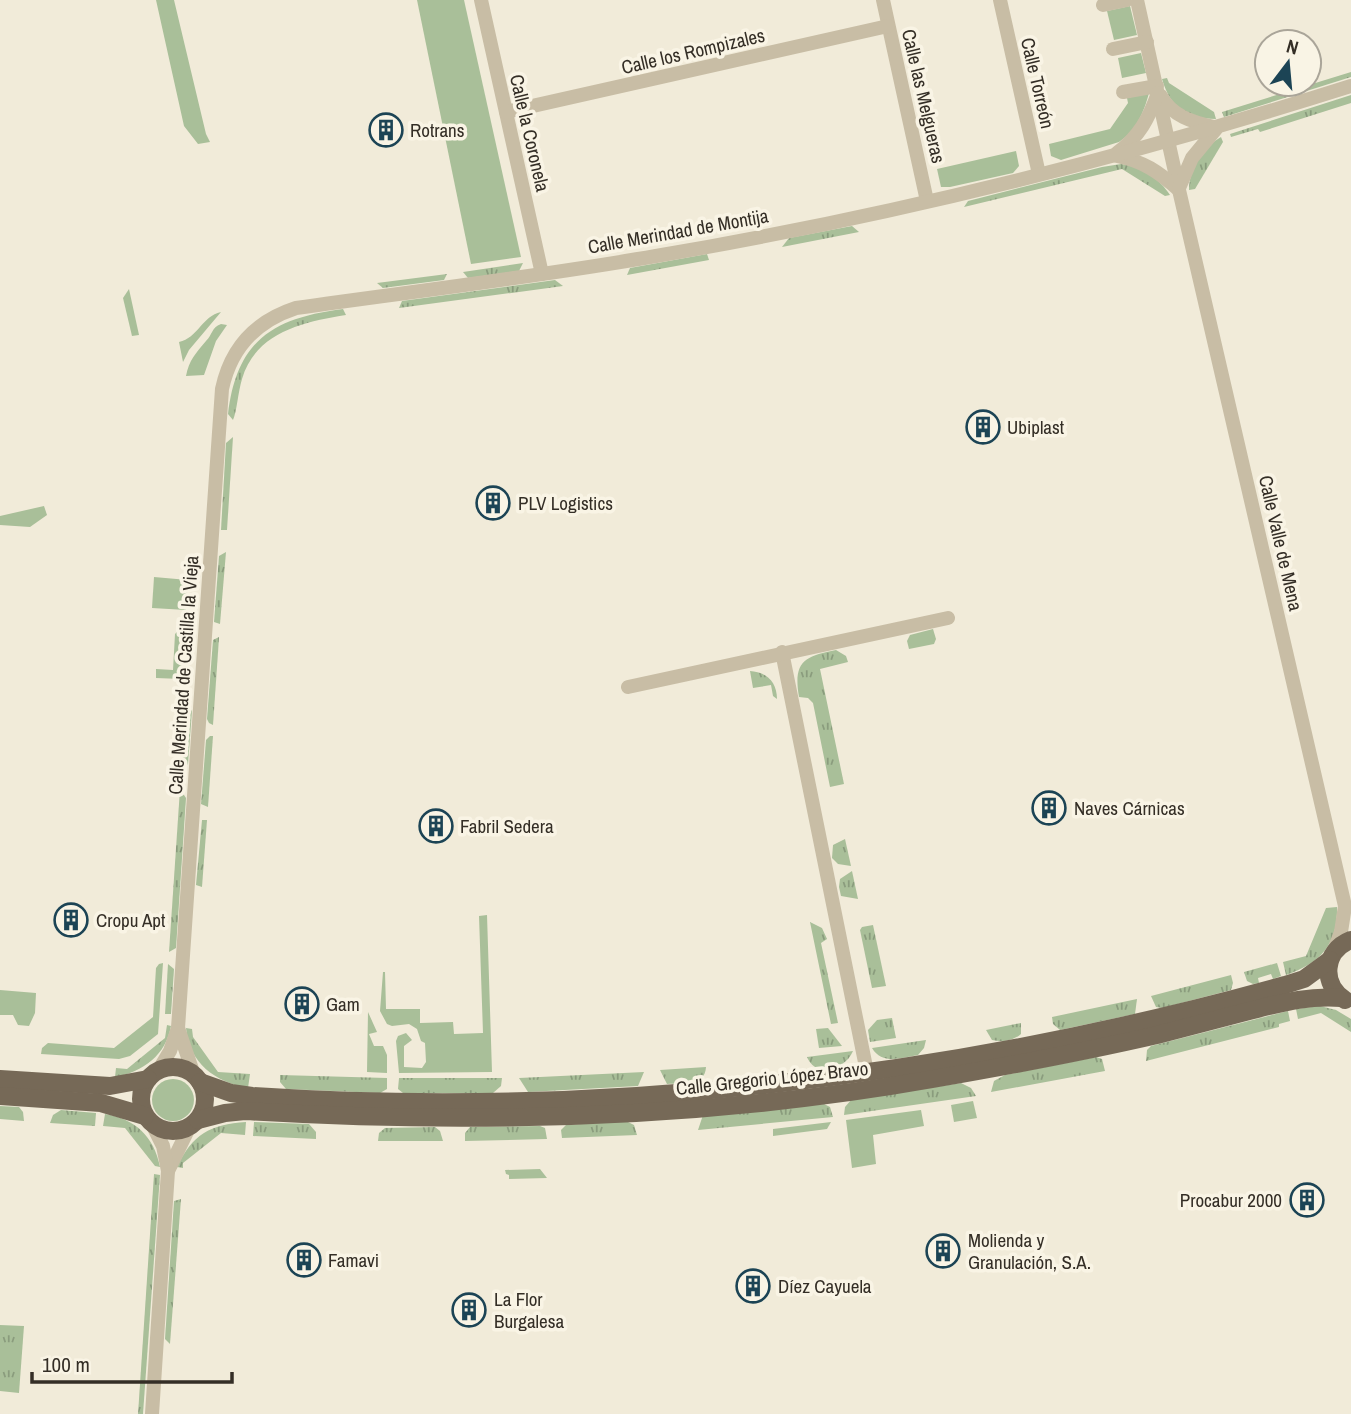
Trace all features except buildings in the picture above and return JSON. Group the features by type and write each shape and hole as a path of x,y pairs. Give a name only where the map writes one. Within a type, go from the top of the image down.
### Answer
{"main road":[{"name":"Calle Gregorio López Bravo","path":"197,1078 231,1093 324,1101 457,1102 653,1095 773,1084 985,1054 1149,1020 1295,982 1317,971 1338,947 1351,940"},
{"path":"1331,957 1328,978 1333,989 1348,1002"},
{"name":"Calle Gregorio López Bravo","path":"193,1124 225,1113 245,1111 404,1117 554,1116 687,1109 783,1099 878,1088 978,1072 1157,1035 1305,997 1348,1002"},
{"path":"0,1079 110,1086 153,1075 165,1068 181,1068 197,1078 206,1101 193,1124 174,1132 101,1103 0,1096"},
{"path":"148,1120 141,1097 153,1075"}],"street":[{"name":"Calle la Coronela","path":"481,0 542,274"},
{"name":"Calle las Melgueras","path":"883,0 927,201"},
{"name":"Calle Torreón","path":"1000,0 1039,174"},
{"path":"1103,5 1127,0"},
{"name":"Calle Valle de Mena","path":"1138,0 1179,190 1348,910 1331,957"},
{"name":"Calle los Rompizales","path":"506,112 888,26"},
{"path":"1113,49 1147,41"},
{"name":"Calle Merindad de Montija","path":"251,332 269,318 296,307 542,274 682,251 927,201 1168,142 1351,86"},
{"path":"1123,92 1158,89"},
{"path":"1114,156 1143,162 1179,190 1192,158 1218,128 1183,118 1170,109 1158,89"},
{"path":"1114,156 1128,145 1145,125 1158,89"},
{"name":"Calle Merindad de Castilla la Vieja","path":"153,1075 170,1051 178,1028 222,389 229,365 251,332"},
{"path":"628,687 948,618"},
{"name":"Calle Gregorio López Bravo","path":"782,652 867,1072"},
{"name":"Calle Merindad de Castilla la Vieja","path":"178,1028 197,1078"},
{"path":"148,1120 163,1146 168,1171 152,1414"},
{"path":"168,1171 193,1124"}],"green space":[{"path":"156,0 174,0 210,142 198,144 184,126"},
{"path":"417,0 464,0 521,257 471,264"},
{"path":"1130,6 1137,35 1114,40 1107,11"},
{"path":"1141,53 1146,73 1122,78 1118,58"},
{"path":"1351,72 1351,77 1323,86 1323,81"},
{"path":"1167,78 1169,83 1214,112 1216,119 1196,117 1175,105 1162,79"},
{"path":"1149,93 1138,120 1119,142 1061,160 1051,156 1049,144 1110,129 1128,103 1127,98"},
{"path":"1351,95 1351,103 1260,132 1258,129 1231,137 1230,134"},
{"path":"1267,98 1284,98 1224,117 1222,112"},
{"path":"1221,137 1223,142 1195,189 1189,190 1191,174 1198,159"},
{"path":"1016,151 1019,166 1013,173 941,187 937,169"},
{"path":"1121,164 1136,167 1149,174 1170,195 1165,196 1122,169 964,207 968,201"},
{"path":"852,226 859,232 782,247 789,238"},
{"path":"707,254 709,260 627,275 630,268"},
{"path":"523,263 519,271 468,278 463,272"},
{"path":"447,274 444,280 383,288 377,283"},
{"path":"555,280 563,286 399,308 402,301"},
{"path":"129,289 139,335 132,336 123,298"},
{"path":"343,309 346,315 298,326 283,332 258,350 242,379 233,420 228,414 240,368 263,337 297,319"},
{"path":"221,312 189,350 183,362 179,342"},
{"path":"221,324 227,325 216,341 204,375 186,376 193,357 214,329"},
{"path":"233,437 227,530 221,530 226,443"},
{"path":"44,506 47,515 30,527 0,525 0,516"},
{"path":"226,552 220,624 214,622 219,556"},
{"path":"154,577 188,580 186,610 152,608"},
{"path":"933,629 936,639 934,644 909,649 907,641 910,635"},
{"path":"184,630 181,679 156,678 156,669 173,670 175,634"},
{"path":"219,637 213,725 207,719 213,640"},
{"path":"836,650 846,656 848,662 820,669 844,784 830,787 813,703 808,698 799,697 798,676 803,663 809,658"},
{"path":"750,671 761,673 770,679 777,699 773,696 771,685 753,688"},
{"path":"186,706 192,711 188,764 182,769"},
{"path":"213,736 208,807 201,804 206,740"},
{"path":"180,789 186,798 176,948 169,952"},
{"path":"202,820 207,820 202,887 196,885"},
{"path":"845,839 851,866 838,864 832,858 833,845"},
{"path":"852,871 858,899 841,896 839,887 840,879"},
{"path":"1337,907 1334,932 1325,951 1308,965 1286,975 1283,962 1306,956 1326,908"},
{"path":"487,915 492,1072 399,1073 396,1041 398,1036 406,1033 412,1040 404,1046 404,1067 422,1068 426,1062 425,1043 421,1041 417,1029 409,1024 387,1024 380,1011 383,972 386,1009 420,1009 420,1023 453,1022 454,1034 483,1033 479,916"},
{"path":"810,922 822,928 827,939 821,943 838,1023 831,1024"},
{"path":"873,925 886,986 872,988 860,930"},
{"path":"163,963 158,1034 130,1056 119,1059 41,1054 42,1048 48,1043 114,1048 153,1017 156,968"},
{"path":"1277,963 1281,976 1273,979 1271,974 1258,978 1259,983 1253,984 1247,981 1244,972"},
{"path":"168,964 174,969 171,1014 165,1014"},
{"path":"1231,975 1231,990 1162,1008 1156,1007 1151,996"},
{"path":"0,990 36,993 35,1013 29,1026 18,1025 13,1015 0,1015"},
{"path":"1137,999 1135,1014 1060,1030 1053,1024 1052,1017"},
{"path":"1320,1006 1336,1010 1351,1019 1351,1032 1321,1013 1298,1019 1296,1009"},
{"path":"1288,1011 1290,1021 1279,1024 1279,1027 1146,1061 1147,1050 1151,1046"},
{"path":"368,1012 377,1032 369,1034 374,1046 383,1046 387,1055 387,1073 367,1072"},
{"path":"892,1018 896,1038 870,1042 868,1030 877,1020"},
{"path":"1021,1023 1021,1034 1007,1040 992,1040 986,1030"},
{"path":"167,1025 171,1026 164,1046 152,1061 135,1071 115,1077 116,1068 127,1069 165,1038"},
{"path":"186,1028 192,1029 193,1037 218,1072 250,1074 248,1088 225,1081 206,1069 192,1051"},
{"path":"828,1028 842,1046 819,1048 816,1029"},
{"path":"926,1040 918,1055 899,1059 881,1057 872,1048"},
{"path":"853,1051 838,1067 824,1070 811,1064 807,1057"},
{"path":"1096,1057 1102,1059 1105,1071 991,1092 994,1081 1005,1075"},
{"path":"706,1067 702,1078 686,1083 667,1084 660,1070"},
{"path":"644,1072 638,1086 528,1092 519,1078"},
{"path":"280,1075 387,1078 387,1089 380,1093 286,1089 280,1082"},
{"path":"399,1078 502,1078 501,1086 493,1093 403,1093 398,1089"},
{"path":"173,1079 188,1085 194,1100 188,1115 173,1121 158,1115 152,1100 158,1085"},
{"path":"961,1083 971,1088 976,1096 844,1115 845,1107 851,1100"},
{"path":"973,1101 977,1118 954,1122 951,1105"},
{"path":"824,1104 830,1107 833,1117 698,1130 703,1115"},
{"path":"0,1106 19,1107 24,1121 0,1119"},
{"path":"61,1110 96,1113 95,1126 50,1123 53,1115"},
{"path":"921,1110 924,1126 873,1135 876,1164 852,1168 846,1120"},
{"path":"105,1114 125,1120 142,1131 153,1146 160,1167 155,1166 125,1128 103,1126"},
{"path":"626,1121 634,1125 637,1135 562,1138 561,1130 566,1125"},
{"path":"246,1122 245,1135 221,1133 183,1163 183,1168 177,1167 189,1147 204,1133 222,1125"},
{"path":"254,1122 309,1124 316,1132 316,1139 253,1136"},
{"path":"831,1122 827,1129 773,1136 773,1129"},
{"path":"435,1127 440,1131 443,1141 378,1141 379,1133 385,1128"},
{"path":"470,1127 545,1128 547,1139 465,1141 465,1133"},
{"path":"540,1169 547,1178 509,1179 505,1170"},
{"path":"154,1174 160,1175 143,1414 138,1414"},
{"path":"181,1199 170,1344 165,1339 174,1201"},
{"path":"0,1325 24,1326 19,1393 0,1391"}],"place":[{"name":"Rotrans","path":"386,130"},
{"name":"Ubiplast","path":"983,427"},
{"name":"PLV Logistics","path":"493,503"},
{"name":"Naves Cárnicas","path":"1049,808"},
{"name":"Fabril Sedera","path":"436,826"},
{"name":"Cropu Apt","path":"71,920"},
{"name":"Gam","path":"302,1004"},
{"name":"Procabur 2000","path":"1307,1200"},
{"name":"Molienda y Granulación, S.A.","path":"943,1251"},
{"name":"Famavi","path":"304,1260"},
{"name":"Díez Cayuela","path":"753,1286"},
{"name":"La Flor Burgalesa","path":"469,1310"}]}
